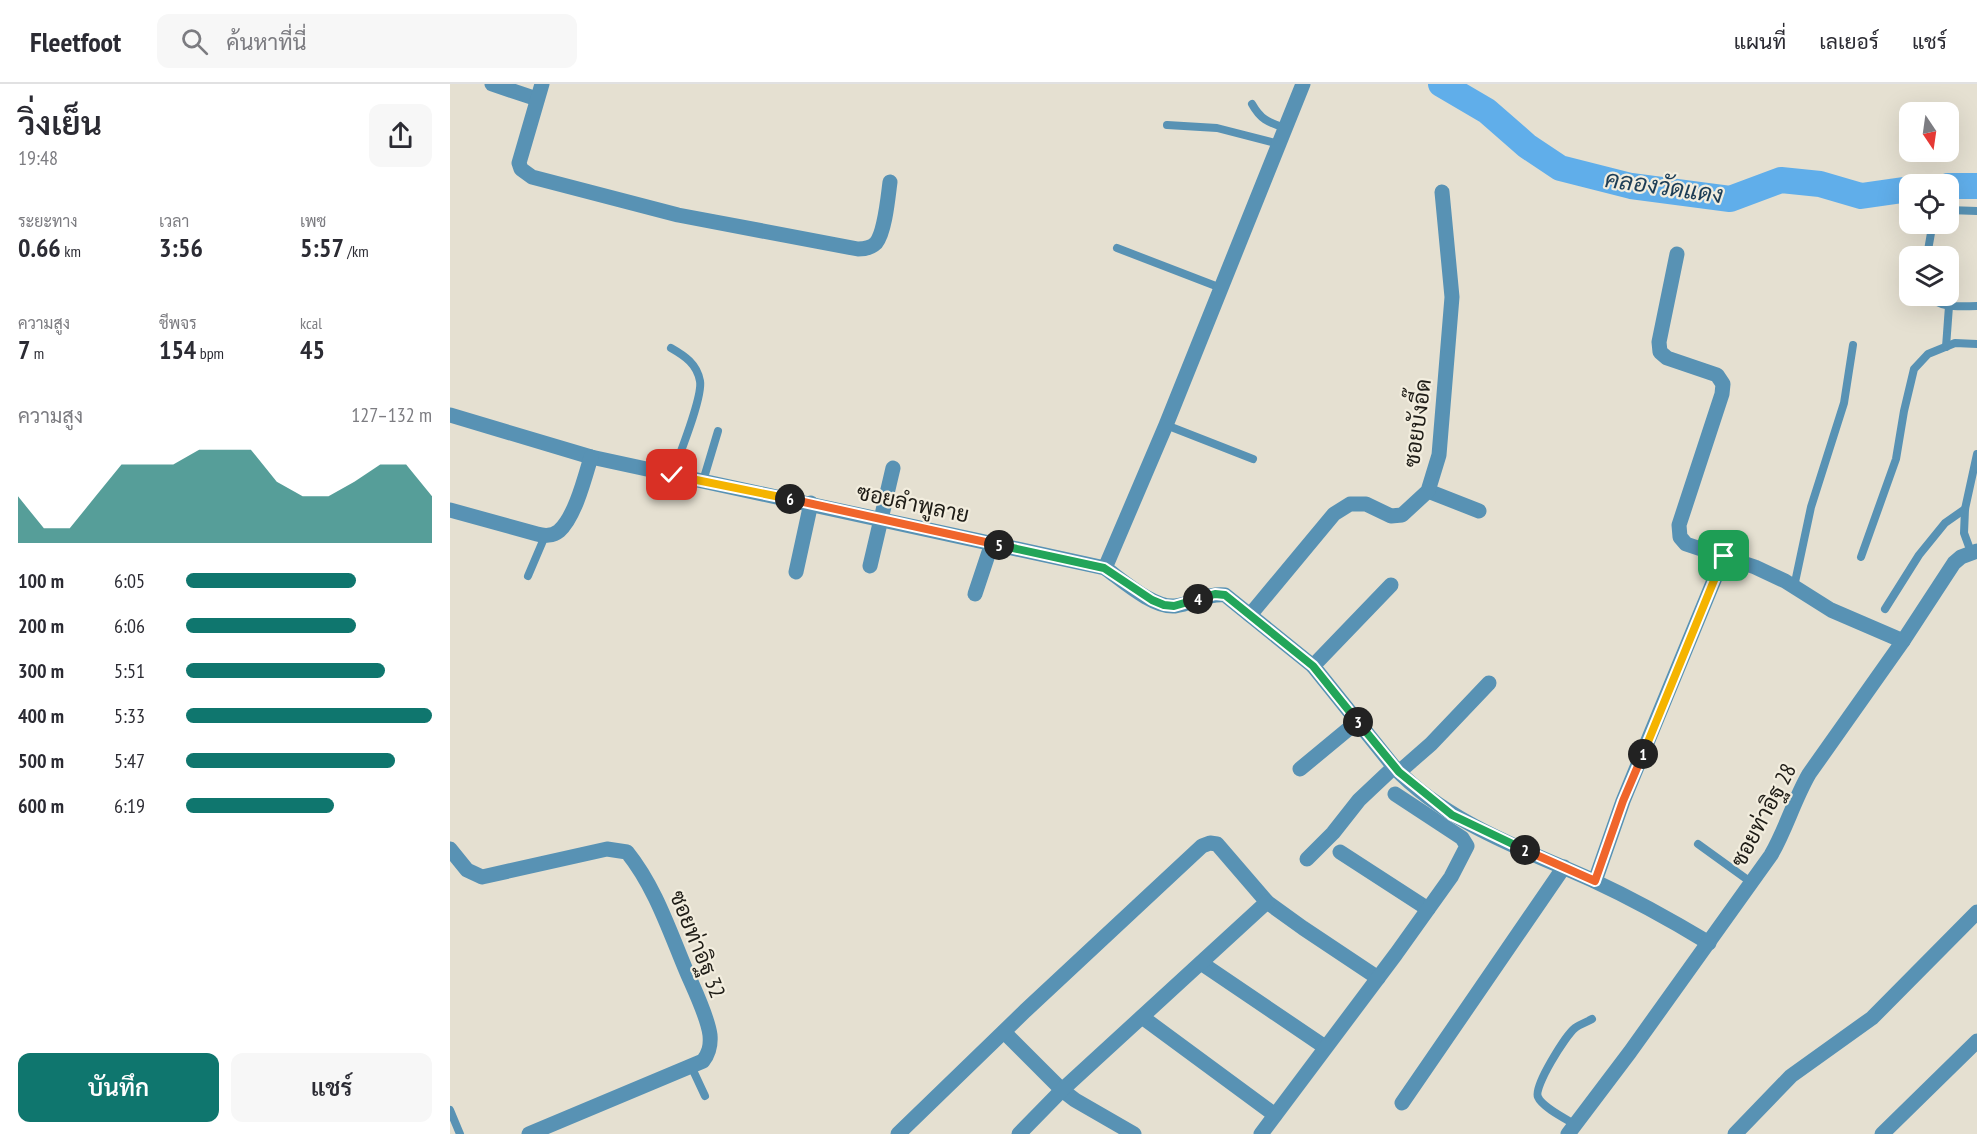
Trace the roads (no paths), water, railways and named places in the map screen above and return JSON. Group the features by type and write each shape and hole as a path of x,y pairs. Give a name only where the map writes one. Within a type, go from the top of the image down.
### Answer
{"street":[{"path":"492,84 537,99"},
{"path":"542,84 519,163 521,169 532,177 678,215 843,247 868,248 876,244 881,234 890,182"},
{"path":"1104,568 1166,425 1303,84"},
{"name":"ซอยบังอี๊ด","path":"1250,615 1334,514 1350,504 1366,504 1391,516 1402,515 1428,491 1439,455 1452,297 1442,192"},
{"path":"1677,254 1659,342 1660,352 1667,358 1717,375 1723,384 1722,394 1679,525 1680,537 1686,544 1755,567 1831,610 1903,641"},
{"name":"ซอยลำพูลาย","path":"450,415 591,457 1104,568 1152,600 1164,605 1174,606 1215,594 1225,595 1313,666 1397,770 1452,815 1646,905 1709,943"},
{"path":"450,510 545,536 560,530 568,519 584,483 591,457"},
{"path":"870,566 893,468"},
{"path":"1428,491 1479,512"},
{"path":"796,572 811,503"},
{"path":"975,594 992,543"},
{"name":"ซอยท่าอิฐ 28","path":"1572,1129 1752,883 1780,839 1799,790 1809,774 1903,641 1954,563 1974,551"},
{"path":"1595,881 1623,801 1724,556"},
{"path":"1313,666 1390,585"},
{"path":"1307,859 1333,833 1359,800 1431,744 1490,683"},
{"path":"1300,769 1358,721"},
{"path":"1261,1134 1451,877 1467,846 1462,838 1395,794"},
{"path":"898,1134 1202,846 1210,843 1217,844 1267,902 1378,978"},
{"name":"ซอยท่าอิฐ 32","path":"450,849 467,870 482,877 607,849 627,852 641,869 654,893 697,996 710,1034 710,1052 703,1060 529,1134"},
{"path":"1340,852 1428,909"},
{"path":"1402,1103 1564,867"},
{"path":"1019,1134 1062,1090 1267,902"},
{"path":"1735,1134 1791,1076 1872,1018 1977,912"},
{"path":"1201,963 1325,1047"},
{"path":"1142,1017 1275,1115"},
{"path":"1004,1032 1062,1090 1134,1134"},
{"path":"1882,1134 1977,1041"}],"lane":[{"path":"1252,104 1258,116 1285,128"},
{"path":"1167,125 1217,128 1279,144"},
{"path":"1959,210 1977,211"},
{"path":"1117,248 1221,288"},
{"path":"1946,347 1948,306"},
{"path":"1959,306 1977,306"},
{"path":"1861,557 1896,459 1914,369 1928,354 1955,342 1977,344"},
{"path":"1794,587 1811,507 1844,403 1853,345"},
{"path":"671,348 686,357 693,365 701,384 699,398 672,475"},
{"path":"1166,425 1253,459"},
{"path":"703,481 718,431"},
{"path":"1974,551 1964,533 1965,509 1977,454"},
{"path":"1885,609 1919,555 1945,523 1965,509"},
{"path":"528,576 545,536"},
{"path":"1698,844 1752,883"},
{"path":"1572,1129 1538,1099 1537,1092 1540,1082 1570,1033 1577,1026 1592,1019"},
{"path":"691,1066 705,1096"},
{"path":"450,1110 460,1134"}],"waterway":[{"name":"คลองวัดแดง","path":"1441,84 1487,111 1527,146 1560,168 1631,186 1730,199 1781,180 1820,184 1861,196 1899,191"},
{"name":"คลองวัดแดง","path":"1959,186 1977,186"}]}
